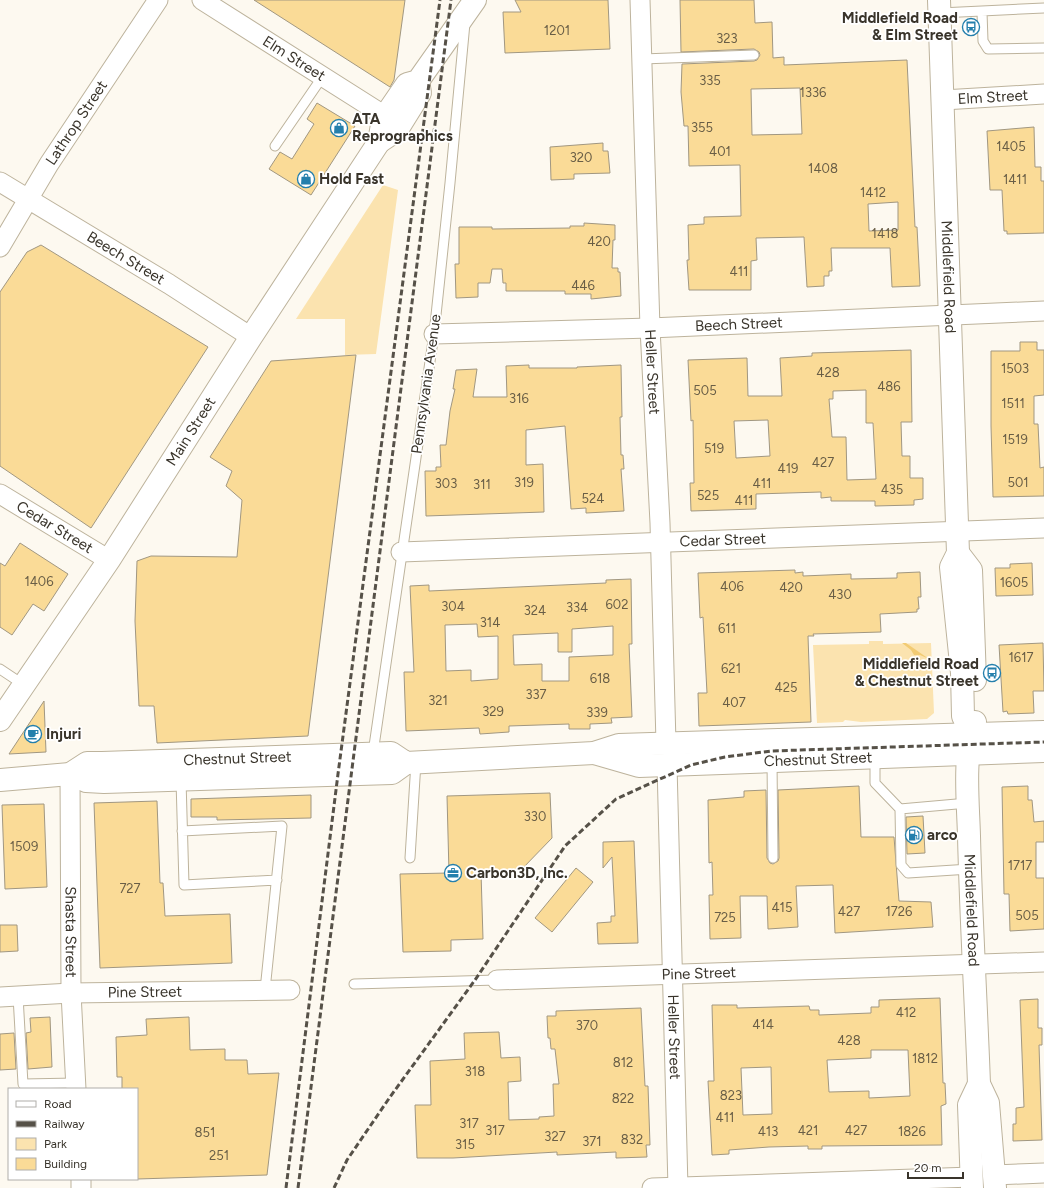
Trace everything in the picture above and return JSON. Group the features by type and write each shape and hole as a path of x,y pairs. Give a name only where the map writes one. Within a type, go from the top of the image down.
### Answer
{"street":[{"name":"Lathrop Street","path":"0,247 28,199 158,0"},
{"name":"Elm Street","path":"202,0 385,116"},
{"name":"Heller Street","path":"640,0 650,328 661,542 666,743"},
{"name":"Middlefield Road","path":"939,6 958,554 951,567 962,673 963,716 970,745 968,803 979,1084 988,1103 994,1182"},
{"name":"Main Street","path":"0,720 109,560 251,337 379,142 385,116 407,84 418,81 470,7"},
{"name":"Main Street","path":"379,142 397,130 420,93 418,81"},
{"name":"Elm Street","path":"943,100 1044,94"},
{"name":"Beech Street","path":"0,182 169,284 251,337"},
{"name":"Beech Street","path":"434,334 650,328 1044,311"},
{"name":"Cedar Street","path":"0,494 109,560"},
{"name":"Cedar Street","path":"401,552 1044,528"},
{"name":"Chestnut Street","path":"594,753 639,766 772,760 874,758 970,745 1044,732"},
{"name":"Chestnut Street","path":"0,780 70,774 87,764 391,753 411,762 594,753 619,744 906,735 970,745 1044,751"},
{"name":"Chestnut Street","path":"70,774 86,781 98,782 392,773 411,762"},
{"name":"Heller Street","path":"668,765 678,1187"},
{"name":"Shasta Street","path":"70,774 71,993 76,1086"},
{"name":"Pine Street","path":"497,980 1044,962"},
{"name":"Pine Street","path":"9,997 71,993 290,990"},
{"name":"Middlefield Road","path":"972,1183 969,1104 979,1084"},
{"path":"994,1182 1044,1173"},
{"path":"652,1188 972,1183"}],"lane":[{"path":"939,6 982,12 1044,8"},
{"name":"Pennsylvania Avenue","path":"374,754 401,552 434,334 470,7"},
{"path":"982,12 984,41 988,49 1044,48"},
{"path":"642,59 754,55"},
{"path":"276,146 323,76"},
{"path":"0,669 24,685"},
{"path":"874,758 875,783 900,809 901,865 908,873 970,869"},
{"path":"772,760 773,858"},
{"path":"410,858 411,762"},
{"path":"181,780 184,885 277,880"},
{"path":"900,809 968,803"},
{"path":"182,831 282,826 265,990"},
{"name":"Pine Street","path":"354,984 497,980"},
{"path":"9,997 23,1084 76,1086"}],"green space":[{"path":"383,185 398,190 376,354 345,355 345,319 296,319"},
{"path":"869,641 883,641 883,644 931,643 934,713 927,719 861,722 845,720 843,722 817,723 813,645 869,644"}],"shaded area":[{"path":"902,643 906,643 929,659 920,655 914,655 911,650"}],"building":[{"path":"254,0 405,0 394,80 390,87"},
{"path":"515,0 608,0 610,49 505,53 503,12 521,12"},
{"path":"680,0 754,0 755,23 772,22 773,58 784,57 784,65 907,60 915,227 917,227 920,286 892,287 890,248 831,248 832,271 829,271 829,276 824,276 824,286 807,287 804,237 756,238 757,260 751,261 751,290 689,290 687,260 689,260 688,225 704,224 704,217 741,216 740,165 689,166 688,126 684,126 681,92 682,64 754,61 757,60 760,55 759,52 754,49 681,52","holes":["800,88 802,134 752,135 751,89","898,202 898,230 869,231 868,204"]},
{"path":"317,103 355,126 311,195 269,169 280,152 292,159 314,124 307,119"},
{"path":"1034,127 1035,167 1041,167 1041,181 1044,181 1044,233 1007,234 1007,231 1004,231 1002,190 990,190 987,131"},
{"path":"603,143 603,151 608,151 610,173 574,174 574,179 551,180 550,147"},
{"path":"584,223 615,225 612,268 618,268 618,272 620,272 621,296 591,299 591,294 565,294 565,291 506,291 506,283 503,283 502,269 492,269 490,283 478,283 478,297 456,298 455,264 459,264 459,227 492,227 492,229 570,228 570,226 584,226"},
{"path":"41,245 208,347 91,528 0,466 0,292 27,252"},
{"path":"1020,342 1037,342 1037,350 1044,350 1044,395 1034,396 1034,424 1038,424 1040,468 1044,467 1044,496 993,497 991,351 1020,351"},
{"path":"911,350 912,422 901,422 902,456 910,456 910,478 923,478 923,499 914,500 914,505 875,506 875,501 831,501 831,497 821,498 821,492 756,494 756,509 691,511 690,483 694,483 693,420 691,421 688,360 747,358 748,396 782,396 780,358 812,356 812,353","holes":["866,390 866,423 873,423 876,479 847,480 846,437 832,437 829,399 833,399 833,391","768,420 770,456 736,458 734,421"]},
{"path":"356,355 308,736 157,743 154,706 139,706 135,621 137,561 151,556 237,557 242,500 226,486 232,471 210,457 271,361"},
{"path":"529,365 529,368 577,368 621,365 621,455 623,455 624,469 621,469 624,511 586,513 586,508 571,509 565,426 526,430 526,465 543,464 544,512 426,516 425,471 436,471 436,467 441,467 440,445 446,445 450,411 455,389 453,389 456,370 477,369 473,397 507,397 506,366"},
{"path":"20,543 68,574 44,611 33,604 12,635 0,627 0,563 5,566"},
{"path":"1032,563 1033,595 996,596 995,568 1010,568 1010,564"},
{"path":"795,570 795,573 803,572 803,576 851,574 851,579 897,578 897,573 920,572 921,597 918,597 919,609 917,609 917,612 880,614 881,632 813,634 814,636 808,636 811,722 699,726 698,693 707,693 703,617 700,618 698,573"},
{"path":"631,579 632,644 629,644 632,717 611,718 612,723 590,724 590,729 569,729 569,724 509,726 509,732 480,734 479,728 406,731 404,672 414,672 410,586 429,585 429,591 606,583 606,580","holes":["477,624 478,637 498,636 498,679 471,681 471,670 446,671 445,625","613,626 613,655 569,657 569,681 542,681 542,664 514,665 513,635 558,633 558,652 572,652 572,629"]},
{"path":"1043,643 1044,691 1033,691 1034,713 1008,714 1007,711 1003,712 999,645"},
{"path":"44,701 46,752 9,754"},
{"path":"859,786 861,837 894,837 899,901 931,902 933,927 835,933 833,885 796,886 798,927 768,929 767,896 740,896 741,938 710,939 709,895 713,895 712,862 709,863 708,800 744,797 744,791 766,790 767,858 770,863 773,864 778,861 779,858 778,790"},
{"path":"1028,786 1028,800 1032,800 1034,822 1044,821 1044,842 1036,842 1036,878 1044,878 1044,929 1010,931 1009,894 1004,894 1002,787"},
{"name":"Carbon3D, Inc.","path":"550,793 552,838 521,870 481,872 483,939 451,940 451,951 403,952 400,874 449,873 447,796"},
{"path":"311,795 311,818 217,820 217,817 191,817 191,799"},
{"path":"157,801 160,883 163,883 165,916 230,914 232,963 100,968 94,803"},
{"path":"44,804 47,887 5,889 2,805"},
{"name":"arco","path":"923,816 925,853 907,854 906,817"},
{"path":"634,841 638,943 598,944 597,923 611,922 611,916 615,916 612,857 603,868 603,842"},
{"path":"576,868 593,882 552,932 535,918"},
{"path":"0,925 17,925 18,951 0,952"},
{"path":"940,998 943,1083 945,1083 946,1104 941,1106 942,1145 822,1146 822,1149 808,1149 808,1146 769,1147 729,1150 729,1154 712,1155 708,1081 714,1081 712,1005 737,1005 737,1008 809,1006 810,1010 819,1010 819,1015 871,1013 871,1007 879,1007 879,1000","holes":["871,1050 908,1050 910,1096 869,1098 869,1091 829,1092 827,1060 871,1058","771,1067 772,1114 743,1115 741,1068"]},
{"path":"1038,999 1038,1028 1042,1028 1042,1045 1039,1045 1042,1140 1013,1141 1013,1124 1016,1124 1016,1108 1024,1107 1020,1000"},
{"path":"641,1008 645,1086 648,1086 650,1145 646,1145 647,1157 616,1158 616,1152 557,1155 557,1152 453,1158 417,1158 415,1105 431,1105 430,1061 465,1059 464,1033 499,1032 501,1058 520,1057 521,1081 508,1082 509,1120 539,1119 539,1117 554,1116 553,1084 559,1084 555,1049 551,1049 550,1038 548,1038 547,1016 556,1016 556,1011"},
{"path":"50,1017 52,1067 28,1069 26,1033 31,1032 30,1018"},
{"path":"189,1017 190,1050 225,1049 225,1060 247,1060 248,1074 279,1073 267,1175 138,1179 138,1088 122,1088 122,1077 117,1077 116,1037 147,1035 146,1019"},
{"path":"14,1033 16,1069 0,1070 0,1034"}],"railway":[{"path":"286,1188 338,774 440,0"},
{"path":"298,1188 451,0"},
{"path":"334,1188 347,1160 390,1097 475,980 565,846 616,799 691,765 725,757 771,751 1044,742"}],"place":[{"name":"Middlefield Road & Elm Street","path":"971,27"},
{"name":"ATA Reprographics","path":"339,128"},
{"name":"Hold Fast","path":"306,179"},
{"name":"Middlefield Road & Chestnut Street","path":"992,673"},
{"name":"Injuri","path":"33,734"},
{"name":"arco","path":"914,835"},
{"name":"Carbon3D, Inc.","path":"453,873"}]}
